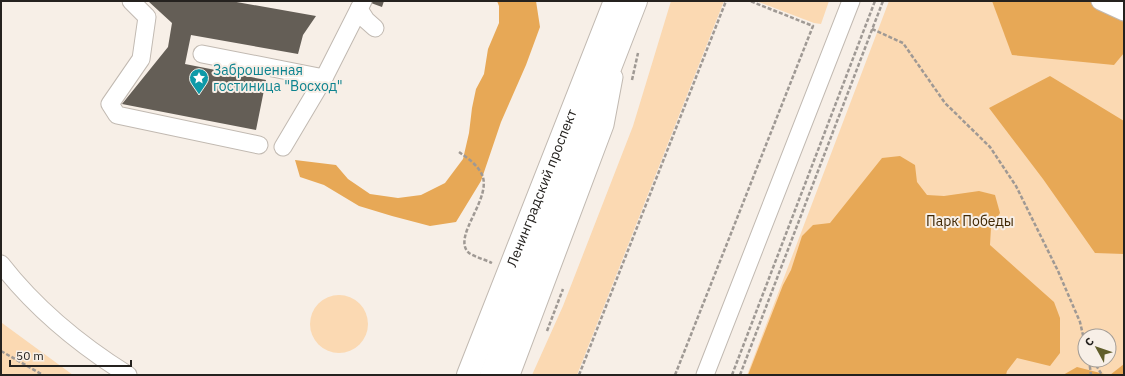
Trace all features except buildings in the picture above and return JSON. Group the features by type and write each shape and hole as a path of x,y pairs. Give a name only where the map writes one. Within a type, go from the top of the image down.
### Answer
{"main road":[{"name":"Ленинградский проспект","path":"468,375 615,1"},
{"name":"Ленинградский проспект","path":"491,375 636,1"}],"street":[{"path":"131,1 147,17 141,59 110,104 117,115 259,145"},
{"path":"705,375 851,1"},
{"path":"1100,1 1124,12"},
{"path":"361,5 366,20 375,28"},
{"path":"283,147 324,78 361,5"},
{"path":"511,375 605,125 620,43"},
{"path":"202,54 324,78"},
{"path":"1,264 28,297 51,318 104,361 128,375"}],"path":[{"path":"579,375 726,1"},
{"path":"675,375 813,26 750,1"},
{"path":"732,375 875,1"},
{"path":"740,375 883,1"},
{"path":"872,29 903,43 946,103 990,146 1016,186 1058,271 1082,328"},
{"path":"459,152 469,159 481,171 484,181 484,190 467,231 465,241 466,247 469,253 495,264"},
{"path":"1080,322 1081,328"},
{"path":"1,351 43,375"}],"green space":[{"path":"497,1 536,1 540,27 526,65 501,122 481,181 456,222 430,226 392,216 359,206 324,185 300,177 295,160 336,165 348,179 370,194 398,198 421,195 445,183 463,159 476,89 484,74 488,49 499,23 499,6"},
{"path":"671,1 724,1 577,375 532,375 563,306 633,126"},
{"path":"756,1 829,1 821,24 814,23"},
{"name":"Парк Победы","path":"889,1 1124,1 1124,375 747,375"},
{"path":"992,1 1124,1 1124,53 1114,65 1012,55"},
{"path":"1050,76 1124,121 1124,254 1095,253 1043,179 989,108"},
{"path":"900,156 915,165 917,182 927,195 944,196 979,191 995,195 1000,213 991,227 990,245 1054,302 1060,318 1060,353 1050,366 1017,358 1007,371 1006,375 748,375 783,285 791,270 802,236 813,225 830,223 882,158"},
{"path":"339,295 350,297 360,303 366,313 368,324 366,335 360,345 350,351 339,353 328,351 318,345 312,335 310,324 312,313 318,303 328,297"},
{"path":"1,322 2,323 73,375 1,375"},
{"path":"1124,364 1124,375 1110,375"},
{"path":"1077,367 1108,375 1063,375"}],"place":[{"name":"Заброшенная гостиница \"Восход\"","path":"199,95"}]}
